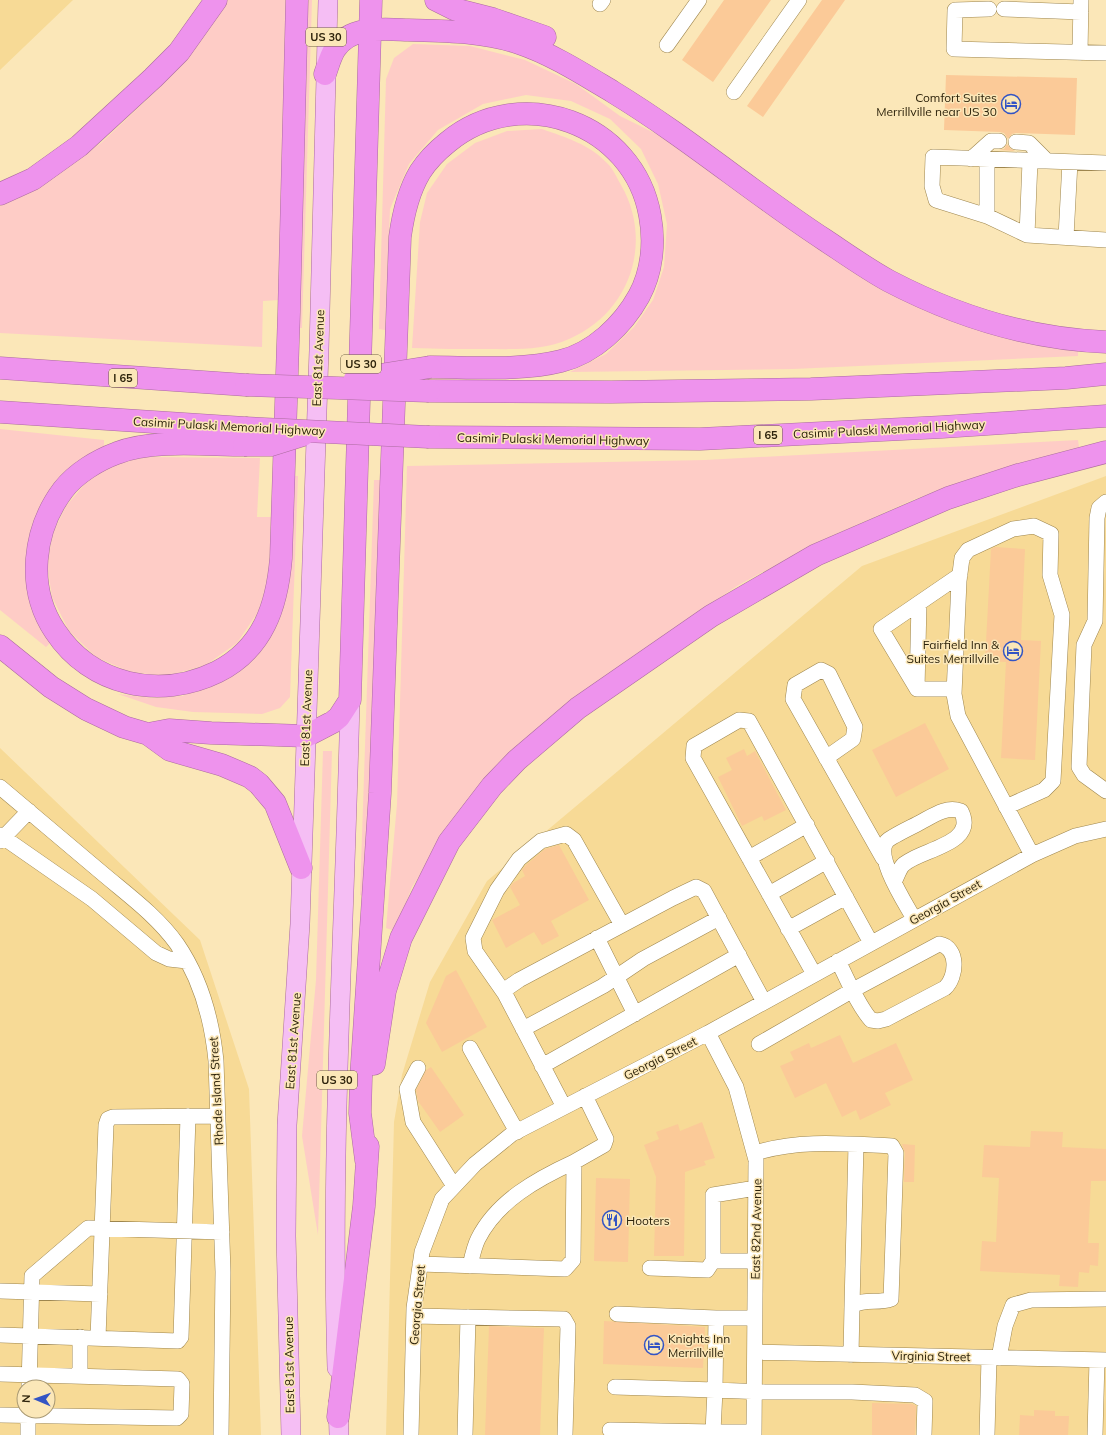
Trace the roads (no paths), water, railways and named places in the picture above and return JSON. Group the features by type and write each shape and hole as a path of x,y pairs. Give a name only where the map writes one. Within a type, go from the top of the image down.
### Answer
{"highway":[{"path":"0,194 33,179 79,146 179,52 216,0"},
{"path":"244,436 142,446 118,452 95,463 81,472 64,489 49,512 41,534 37,568 39,589 46,614 55,632 82,660 96,671 131,684 152,686 188,684 207,677 225,668 243,653 258,637 268,620 275,602 279,582 281,543 297,0"},
{"name":"US 30","path":"350,700 371,0"},
{"path":"436,0 454,9 520,28 561,46 586,60 643,110"},
{"path":"325,74 334,50 348,37 370,29 468,33 517,42 537,50 579,71 643,110 800,224 853,259 910,292 966,314 1019,330 1061,338 1106,342"},
{"path":"300,388 430,367 542,365 563,361 580,354 598,343 626,317 645,284 651,259 652,229 648,206 640,184 630,167 607,142 582,126 563,119 542,114 519,113 490,119 456,135 428,162 420,172 403,216 400,237 379,808 361,1078 360,1113 366,1160"},
{"name":"I 65","path":"0,368 300,388 429,391 619,392 811,389 1066,378 1106,374"},
{"name":"Casimir Pulaski Memorial Highway","path":"0,412 244,436 319,430 429,437 700,439 942,427 1106,416"},
{"path":"338,1426 363,1215 366,1160 379,1022 386,991 401,938 449,842 492,786 517,760 578,708 711,616 816,555 948,498 1018,475 1106,452"},
{"path":"0,646 72,702 111,722 148,734 170,750 232,769 259,784 275,802 301,868"},
{"path":"148,734 169,730 204,733 306,736 333,722 339,717 350,700"}],"main road":[{"name":"East 81st Avenue","path":"291,1435 286,1236 287,1125 298,972 319,350 328,0"},
{"name":"US 30","path":"338,1426 334,1281 335,1171 350,700"}],"street":[{"path":"667,45 699,0"},
{"path":"734,92 799,0"},
{"path":"1080,52 1081,6 955,10 954,49 1106,53"},
{"path":"971,159 991,141 999,141"},
{"path":"1016,142 1029,143 1047,162"},
{"path":"1106,163 933,157 932,186 936,200 987,216 1027,235 1106,240"},
{"path":"987,159 987,216"},
{"path":"1027,235 1030,161"},
{"path":"1066,237 1070,162"},
{"path":"1106,502 1099,508 1097,518 1095,621 1084,645 1079,767 1084,775 1106,791"},
{"path":"1006,807 1044,790 1053,782 1062,615 1050,575 1051,534 1034,526 1013,529 968,550 962,558 954,689 958,716 1006,807 1032,855"},
{"path":"917,689 881,629 960,575"},
{"path":"917,689 919,603"},
{"path":"826,758 853,739 855,727 829,674 820,670 795,685 793,700 826,758 884,858 894,882 914,919"},
{"path":"917,689 954,689"},
{"path":"814,974 692,752 694,746 739,720 749,720 871,943"},
{"name":"Rhode Island Street","path":"0,787 155,919 177,945 187,961 206,1003 214,1039 224,1272 222,1435"},
{"path":"884,858 883,851 887,842 939,812 954,809 961,812 965,827 959,836 903,865 894,882"},
{"path":"29,811 1,838 92,900 156,953 169,959 187,961"},
{"path":"749,858 807,825"},
{"name":"Georgia Street","path":"411,1435 414,1316 422,1252 442,1199 475,1164 517,1132 708,1033 1032,855 1075,836 1106,829"},
{"path":"564,1107 505,994 475,951 473,938 497,890 519,859 540,841 566,834 574,840 622,924"},
{"path":"769,894 826,861"},
{"path":"505,994 506,989 519,980 622,924 696,887 704,891 764,1002"},
{"path":"788,929 846,897"},
{"path":"523,1029 603,986 643,959 719,918"},
{"path":"598,938 636,1014"},
{"path":"759,1044 853,990 939,944 948,948 954,959 950,984 886,1019 878,1021 872,1020 866,1014 853,990 838,961"},
{"path":"542,1066 739,955"},
{"name":"East 82nd Avenue","path":"708,1033 736,1087 756,1160 754,1434"},
{"path":"470,1048 517,1132"},
{"path":"418,1068 407,1089 413,1122 454,1186"},
{"path":"470,1266 477,1240 499,1211 522,1190 547,1174 574,1162 604,1145 606,1139 585,1096"},
{"path":"0,1335 175,1342 182,1337 188,1116"},
{"path":"98,1338 106,1125 108,1119 113,1117 218,1116"},
{"path":"755,1153 771,1148 812,1143 892,1146 896,1153 891,1299 884,1301 858,1302 852,1306"},
{"path":"851,1354 856,1145"},
{"path":"420,1264 565,1269 573,1260 574,1162"},
{"path":"650,1268 707,1270 713,1261 713,1195 756,1188"},
{"path":"29,1379 32,1276 88,1228 222,1232"},
{"path":"713,1261 755,1261"},
{"path":"0,1291 100,1294"},
{"path":"987,1435 994,1358 1013,1305 1031,1300 1106,1299"},
{"path":"616,1314 754,1318"},
{"path":"414,1316 564,1319 568,1326 565,1435"},
{"path":"465,1435 468,1317"},
{"path":"713,1433 716,1318"},
{"path":"80,1338 80,1376"},
{"name":"Virginia Street","path":"755,1352 1101,1360"},
{"path":"1095,1435 1101,1360"},
{"path":"0,1374 21,1379"},
{"path":"49,1379 80,1376 178,1379 182,1384 181,1414 176,1418 56,1414"},
{"path":"615,1387 852,1392 915,1395 925,1401 924,1435"},
{"path":"0,1415 16,1414"},
{"path":"28,1419 28,1435"},
{"path":"610,1430 754,1434"}],"place":[{"name":"Comfort Suites Merrillville near US 30","path":"1011,104"},
{"name":"Fairfield Inn & Suites Merrillville","path":"1013,651"},
{"name":"Hooters","path":"612,1220"},
{"name":"Knights Inn Merrillville","path":"654,1345"}]}
